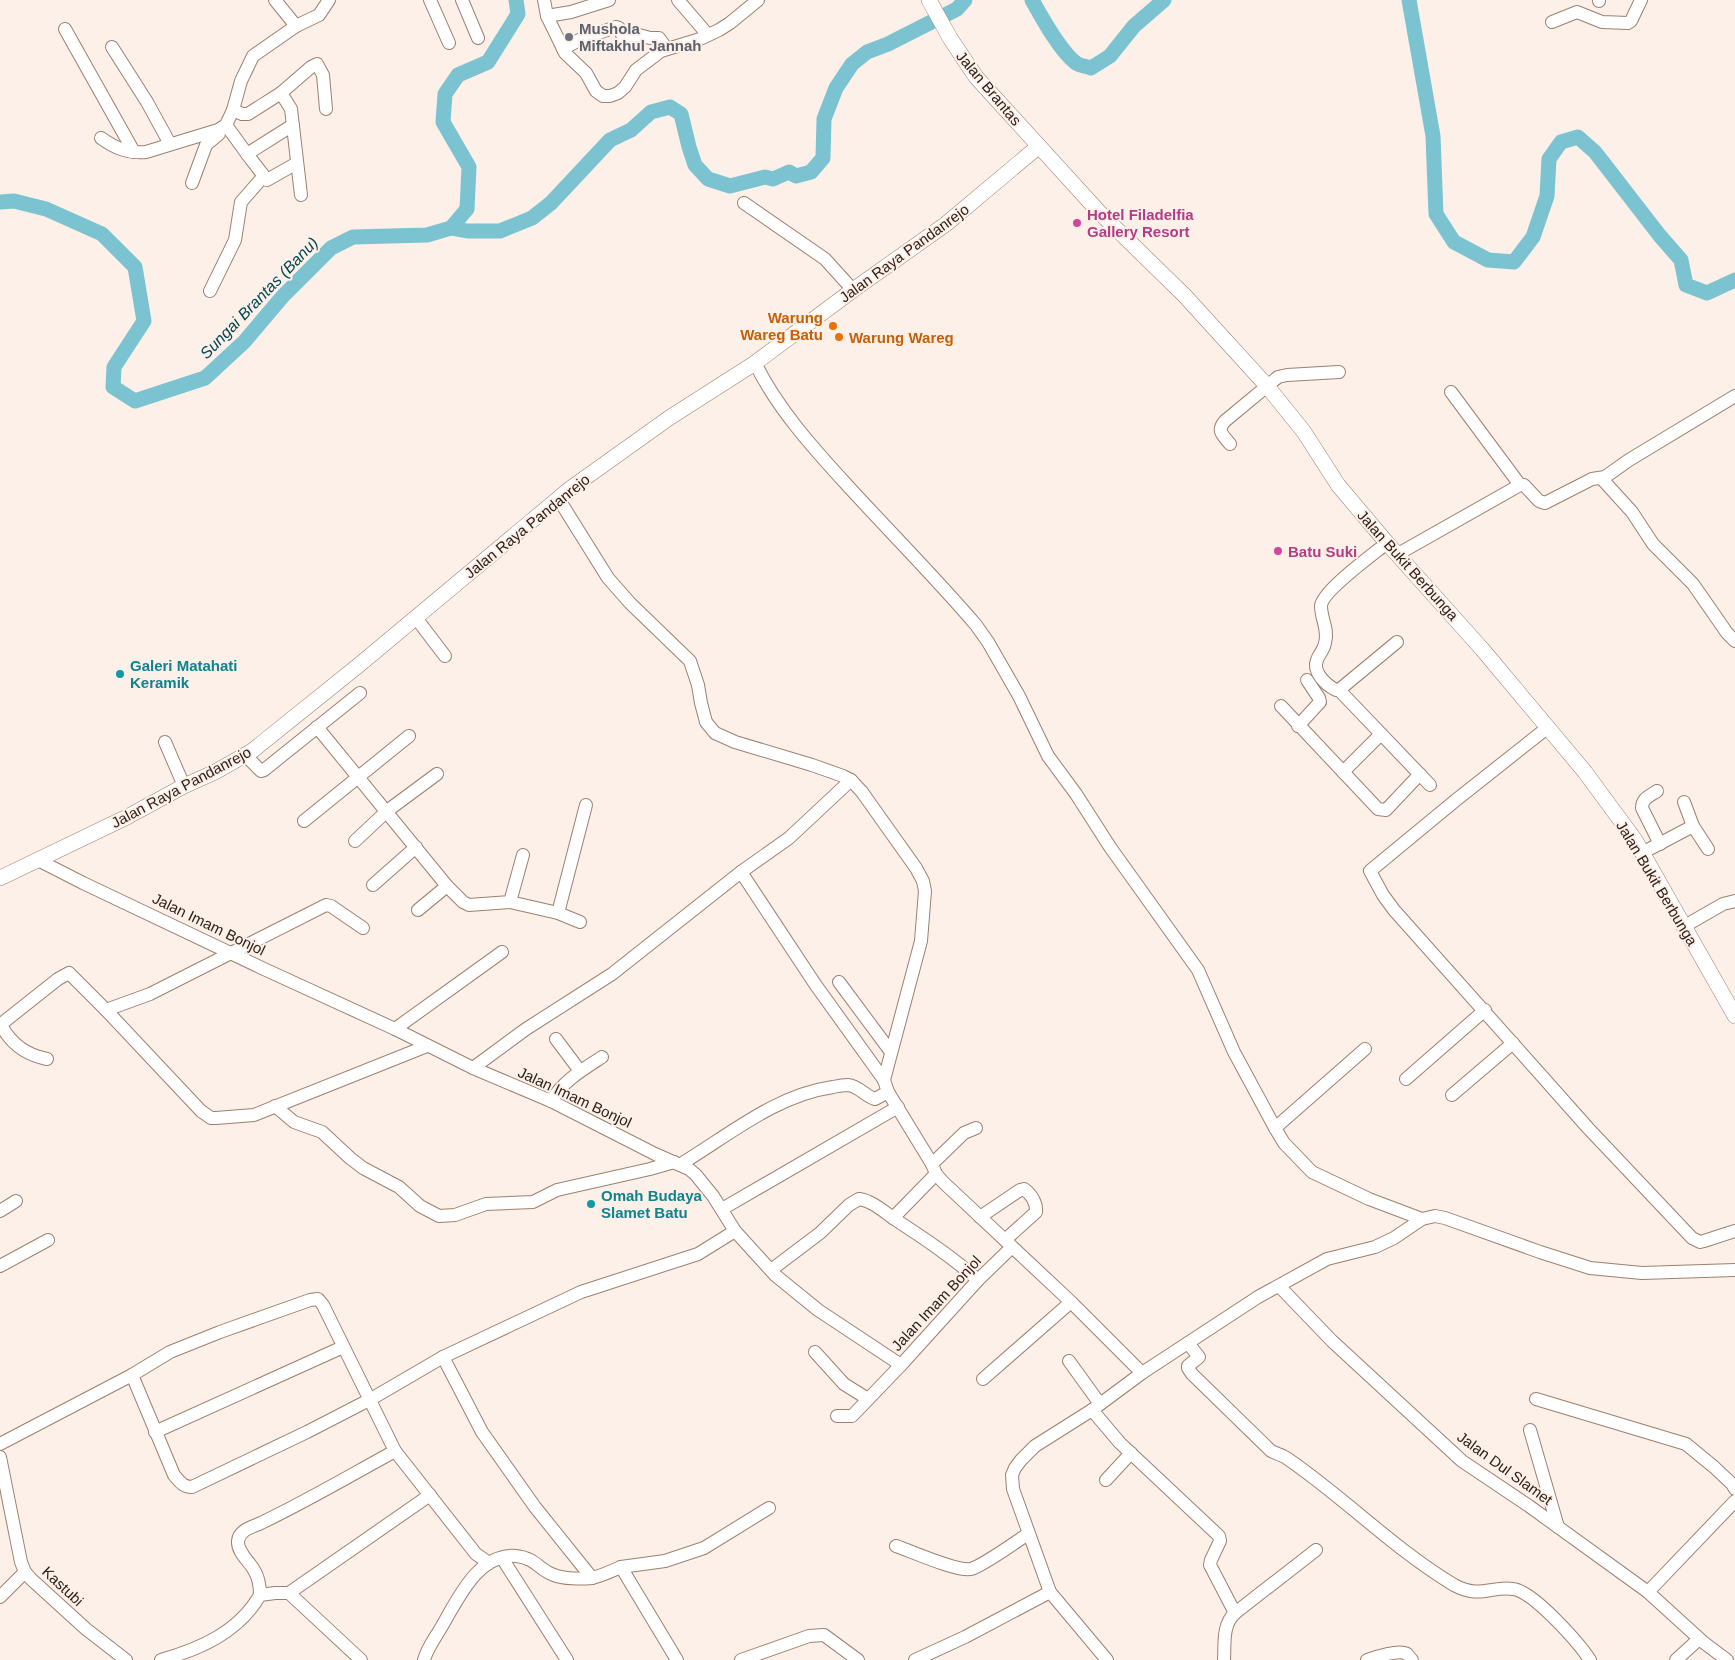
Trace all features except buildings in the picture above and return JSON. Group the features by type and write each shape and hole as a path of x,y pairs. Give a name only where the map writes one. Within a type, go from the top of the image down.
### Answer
{"main road":[{"name":"Jalan Brantas","path":"932,6 950,38 976,77 1039,146"},
{"name":"Jalan Raya Pandanrejo","path":"0,878 127,817 184,786 216,772 245,755 416,618 558,498 669,418 755,363 946,224 1039,146"},
{"name":"Jalan Bukit Berbunga","path":"1039,146 1099,212 1184,296 1267,386 1304,432 1338,485 1482,649 1585,772 1635,840 1735,1016"}],"street":[{"path":"275,0 296,26"},
{"path":"192,183 206,145 220,133 233,110 241,81 250,61 260,51 296,26 319,15 329,0"},
{"path":"430,0 449,43"},
{"path":"462,0 478,38"},
{"path":"544,0 547,16 563,49 586,73 596,91 603,96 618,93 625,87 636,70 656,54 667,48 682,45 708,35 730,23 758,0"},
{"path":"547,16 571,12 609,0"},
{"path":"678,0 708,35"},
{"path":"1552,22 1577,12 1602,22 1628,24 1641,0"},
{"path":"563,49 581,39 616,27 619,28 624,39 639,34 650,38 659,38 667,48"},
{"path":"65,29 134,152"},
{"path":"112,47 147,102 170,144"},
{"path":"233,110 242,114 248,114 280,93 316,64 323,74 326,109"},
{"path":"280,93 290,106 301,195"},
{"path":"247,154 293,125"},
{"path":"101,138 117,149 146,152 225,126"},
{"path":"225,126 267,180 297,164"},
{"path":"210,291 235,240 241,202 263,177"},
{"path":"744,203 825,259 853,290"},
{"path":"755,363 775,396 817,452 905,549 946,590 980,630 1018,696 1048,756 1198,970 1234,1052 1274,1128 1284,1143 1312,1172 1369,1199 1422,1219"},
{"path":"1230,444 1220,430 1221,426 1281,376 1338,372"},
{"path":"1451,392 1520,485 1524,485 1539,500 1545,502 1592,479 1602,479 1629,460 1735,396"},
{"path":"1602,479 1632,512 1653,544 1692,584 1727,633 1735,641"},
{"path":"1398,554 1520,485"},
{"path":"275,1106 294,1122 322,1132 363,1168 399,1187 420,1206 439,1216 455,1215 486,1204 533,1202 557,1190 677,1163 748,1120 799,1094 849,1085 868,1097 875,1098 886,1086 892,1052 921,940 925,891 923,881 916,868 866,797 851,780 812,765 741,744 715,733 710,728 704,716 698,685 690,661 630,603 608,578 558,498"},
{"path":"1387,543 1355,568 1323,601 1321,606 1327,636 1325,646 1316,661 1316,667 1320,677 1336,690 1340,690 1430,784"},
{"path":"416,618 445,656"},
{"path":"1340,690 1397,642"},
{"path":"1298,726 1320,702 1307,680"},
{"path":"245,755 258,768 264,770 360,693"},
{"path":"1281,706 1378,809 1386,810 1420,774"},
{"path":"318,727 447,886 466,904 510,902 558,914 580,922"},
{"path":"1547,728 1370,871 1388,904 1608,1149 1692,1238 1697,1241 1704,1241 1735,1231"},
{"path":"1343,772 1382,734"},
{"path":"304,821 409,736"},
{"path":"166,742 184,786"},
{"path":"355,841 387,811 436,774"},
{"path":"473,1068 526,1028 612,974 741,872 788,838 851,780"},
{"path":"1657,791 1645,798 1642,802 1642,808 1660,844"},
{"path":"1684,802 1693,826 1708,849"},
{"path":"558,914 586,806"},
{"path":"1642,853 1693,826"},
{"path":"373,884 416,847"},
{"path":"510,902 524,854"},
{"name":"Jalan Imam Bonjol","path":"38,860 473,1068 551,1101 655,1154 677,1163 696,1175 722,1209 735,1231 771,1270 818,1310 901,1364 1009,1244 1036,1212 1036,1204 1024,1189 980,1217"},
{"path":"741,872 815,984 886,1086 943,1182 1071,1302 1142,1373"},
{"path":"418,910 447,886"},
{"path":"1683,927 1723,904 1735,901"},
{"path":"106,1010 150,994 326,905 331,906 363,928"},
{"path":"394,1029 502,952"},
{"path":"47,1059 20,1049 10,1040 0,1025 58,979 69,973 206,1115 216,1118 246,1116 427,1046"},
{"path":"839,982 892,1052"},
{"path":"1406,1080 1485,1010"},
{"path":"556,1038 580,1071"},
{"path":"1452,1095 1514,1043"},
{"path":"1274,1128 1365,1049"},
{"path":"551,1101 563,1085 580,1071 602,1058"},
{"path":"722,1209 898,1107"},
{"path":"893,1218 964,1133 976,1128"},
{"path":"771,1270 820,1233 849,1205 859,1199 871,1203 952,1258 978,1280"},
{"path":"0,1211 16,1201"},
{"path":"1107,1660 1050,1592 1013,1489 1012,1475 1015,1468 1036,1446 1097,1412 1142,1373 1192,1347 1268,1292 1327,1259 1375,1247 1394,1238 1422,1219 1435,1216 1590,1268 1642,1273 1735,1270"},
{"path":"132,1375 174,1475 186,1487 192,1487 371,1399 443,1357 581,1292 698,1254 735,1231"},
{"path":"0,1266 48,1240"},
{"name":"Jalan Dul Slamet","path":"1268,1292 1332,1341 1462,1461 1648,1592 1699,1639 1727,1660"},
{"path":"0,1444 132,1375 170,1352 315,1298 323,1305 396,1451 476,1554 489,1563"},
{"path":"983,1379 1071,1302"},
{"path":"155,1432 343,1347"},
{"path":"1192,1347 1198,1358 1188,1367 1192,1374 1271,1451 1286,1457 1400,1548 1455,1585 1470,1592 1513,1589 1528,1596 1575,1641 1590,1660"},
{"path":"815,1352 844,1384 868,1400"},
{"path":"443,1357 482,1432 535,1507 592,1578"},
{"path":"1069,1361 1097,1412 1131,1453 1219,1536 1220,1541 1210,1565 1235,1613"},
{"path":"837,1416 852,1416 901,1364"},
{"path":"1536,1399 1686,1444 1714,1467 1735,1489"},
{"path":"1530,1430 1558,1527"},
{"path":"162,1660 202,1647 220,1636 254,1607 260,1596 260,1582 240,1551 238,1544 240,1535 244,1530 280,1514 396,1451"},
{"path":"1106,1480 1131,1453"},
{"name":"Kastubi","path":"0,1457 2,1483 24,1572 86,1629 126,1660"},
{"path":"260,1596 290,1593 430,1496"},
{"path":"1648,1592 1735,1501"},
{"path":"424,1660 459,1597 473,1577 489,1563 502,1558 516,1556 532,1560 553,1575 592,1578 621,1568 665,1561 704,1548 769,1508"},
{"path":"896,1546 955,1567 969,1569 984,1562 1028,1534"},
{"path":"1224,1660 1226,1626 1229,1618 1316,1550"},
{"path":"502,1558 567,1660"},
{"path":"621,1568 677,1660"},
{"path":"0,1596 24,1572"},
{"path":"915,1660 965,1637 1050,1592"},
{"path":"290,1593 361,1660"},
{"path":"747,1659 809,1636 824,1634 858,1660"},
{"path":"1676,1660 1699,1639"},
{"path":"1367,1660 1377,1656 1402,1652 1407,1654 1412,1660"}],"waterway":[{"name":"Sungai Brantas (Banu)","path":"0,202 14,201 46,209 102,234 135,267 144,321 114,367 113,387 135,401 205,378 244,342 283,296 331,248 353,237 427,235 451,228 467,209 469,167 443,122 445,94 458,75 488,62 518,14 516,0"},
{"name":"Sungai Brantas (Banu)","path":"451,228 467,231 500,231 532,218 551,203 610,140 631,130 651,112 670,107 681,114 695,165 708,179 730,186 765,177 773,179 789,172 796,176 811,172 823,158 824,119 836,88 852,64 867,52 888,44 957,9 965,0"},
{"name":"Sungai Brantas (Banu)","path":"1032,0 1052,34 1070,58 1079,65 1091,68 1110,56 1134,26 1164,0"},
{"name":"Sungai Brantas (Banu)","path":"1409,0 1433,136 1436,214 1454,242 1488,260 1514,262 1533,237 1547,196 1549,159 1561,142 1578,137 1595,152 1681,260 1686,285 1707,293 1735,280"}],"place":[{"name":"Mushola Miftakhul Jannah","path":"569,37"},
{"name":"Hotel Filadelfia Gallery Resort","path":"1077,223"},
{"name":"Warung Wareg Batu","path":"833,326"},
{"name":"Warung Wareg","path":"839,337"},
{"name":"Batu Suki","path":"1278,551"},
{"name":"Galeri Matahati Keramik","path":"120,674"},
{"name":"Omah Budaya Slamet Batu","path":"591,1204"}]}
